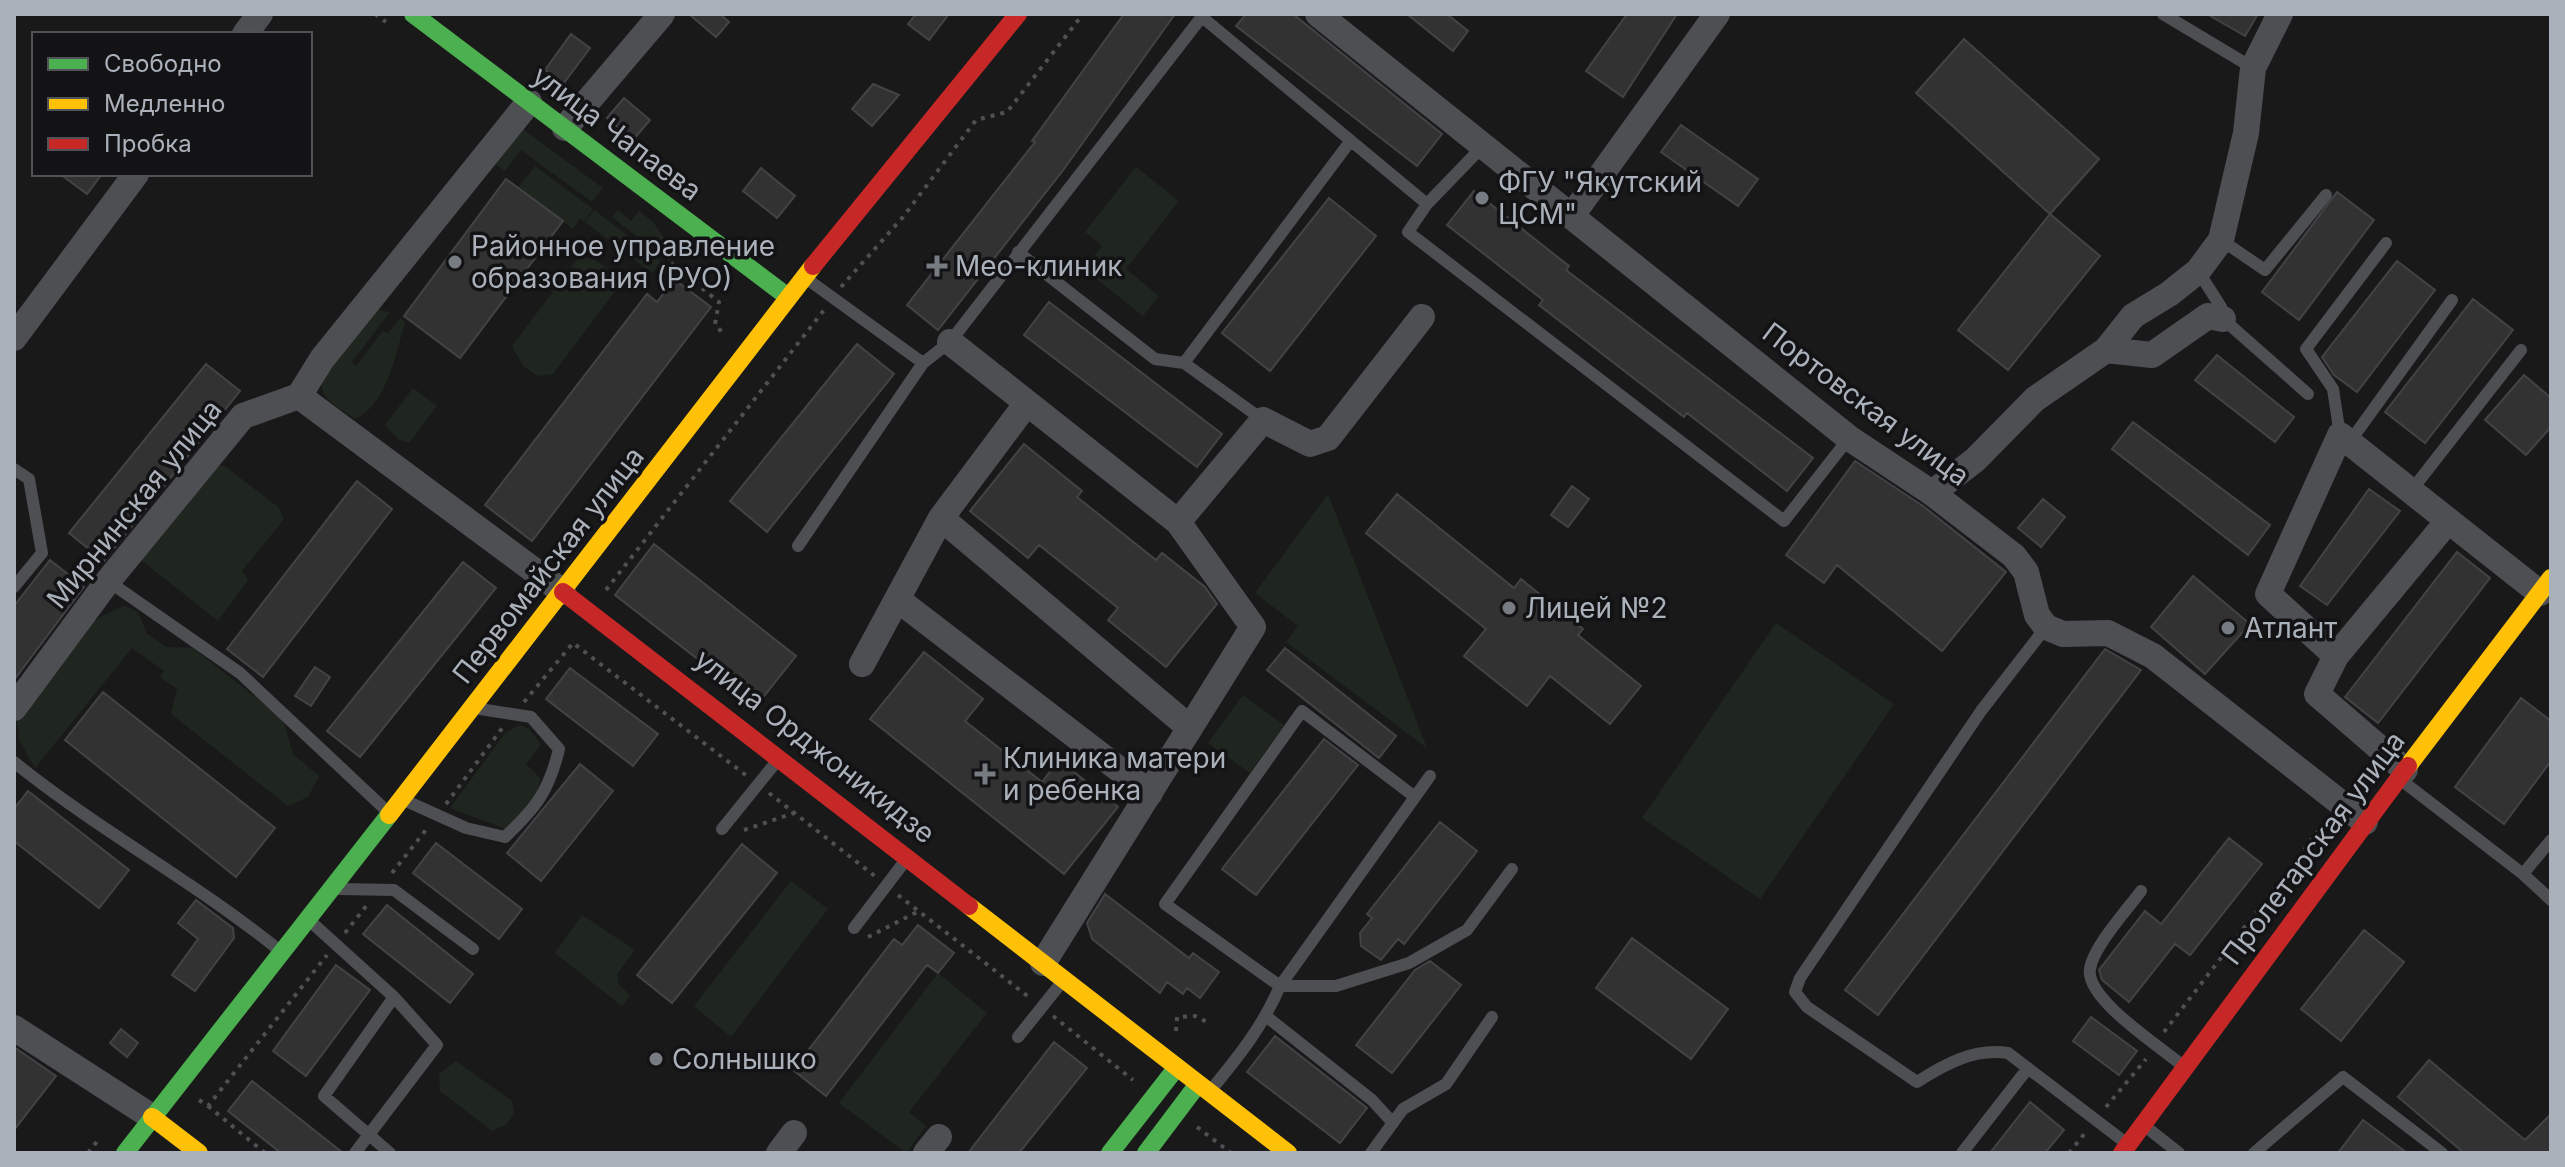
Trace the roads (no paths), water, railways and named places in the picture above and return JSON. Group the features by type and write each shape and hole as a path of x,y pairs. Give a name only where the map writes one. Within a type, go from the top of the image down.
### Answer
{"main road":[{"name":"улица Чапаева","path":"413,14 788,297"},
{"name":"Первомайская улица","path":"125,1153 563,592 788,297 1018,14"},
{"name":"Пролетарская улица","path":"2125,1149 2365,822 2546,586"},
{"name":"улица Орджоникидзе","path":"563,592 1288,1153"},
{"path":"1110,1153 1177,1067"},
{"path":"1146,1153 1204,1088"},
{"path":"152,1117 199,1153"}],"street":[{"path":"246,32 260,14"},
{"path":"565,128 662,14"},
{"name":"Портовская улица","path":"1318,14 1573,214 1849,438 1932,493 2014,556 2026,572 2037,615 2046,627"},
{"path":"1573,214 1717,14"},
{"path":"1932,493 1975,460 2035,399 2106,350 2133,316 2169,294 2198,271 2221,240 2246,133 2253,68 2280,14"},
{"path":"299,396 322,359 529,102"},
{"path":"14,338 135,176"},
{"path":"2106,350 2152,355 2208,316 2223,319"},
{"path":"1178,522 1263,420 1310,444 1328,438 1422,317"},
{"path":"950,342 1178,522 1253,627 1150,793 1053,971"},
{"name":"Мирнинская улица","path":"14,708 108,581 243,416 299,396"},
{"name":"улица Орджоникидзе","path":"299,396 563,592"},
{"path":"862,664 941,518 1027,403"},
{"path":"2336,656 2268,594 2344,439 2448,521 2546,586"},
{"path":"941,518 1190,728"},
{"path":"2402,774 2317,694 2336,656 2448,521"},
{"path":"897,599 1150,793"},
{"path":"2046,627 2063,634 2108,633 2153,656 2365,822"},
{"path":"14,1028 152,1117"}],"lane":[{"path":"2163,14 2253,68"},
{"path":"798,546 923,363 950,342 1203,16 1349,143 1427,204"},
{"path":"1184,363 1349,143"},
{"path":"1485,144 1427,204 1408,232 1784,521 1849,438"},
{"path":"2221,240 2265,270 2326,195"},
{"path":"2344,439 2333,389 2306,349 2386,243"},
{"path":"1018,252 1155,359 1184,363 1263,420"},
{"path":"2198,271 2221,307 2223,319 2308,394"},
{"path":"805,277 923,363"},
{"path":"2344,439 2452,300"},
{"path":"2411,491 2521,350"},
{"path":"14,469 29,479 42,553 14,587"},
{"path":"108,581 240,673 396,806 439,813 466,828 505,837 534,810 552,780 559,749 531,717 473,708"},
{"path":"2046,627 1981,711 1800,978 1795,992 1807,1007 1917,1082 1966,1056 1992,1051 2008,1053 2096,1119 2125,1149"},
{"path":"1415,797 1302,711 1165,904 1280,986 1336,986 1409,963 1467,930 1512,869"},
{"path":"722,829 779,759"},
{"path":"14,762 56,796 246,923 281,952"},
{"path":"2402,774 2551,900"},
{"path":"1204,1088 1267,1017 1280,986 1430,776"},
{"path":"2523,874 2551,840"},
{"path":"854,928 907,858"},
{"path":"332,888 394,890 473,949"},
{"path":"2141,891 2106,938 2090,968 2091,987 2185,1068"},
{"path":"308,919 394,997 437,1045 355,1153"},
{"path":"1018,1037 1042,1007 1053,971"},
{"path":"390,1153 324,1096 394,997"},
{"path":"1267,1017 1372,1100 1393,1123"},
{"path":"1371,1153 1403,1109 1446,1084 1492,1017"},
{"path":"1962,1153 2028,1068"},
{"path":"2254,1153 2343,1077 2442,1153"},
{"path":"2144,1125 2179,1153"}],"place":[{"name":"ФГУ \"Якутский ЦСМ\"","path":"1482,198"},
{"name":"Районное управление образования (РУО)","path":"455,262"},
{"name":"Мео-клиник","path":"937,266"},
{"name":"Лицей №2","path":"1509,608"},
{"name":"Атлант","path":"2228,628"},
{"name":"Клиника матери и ребенка","path":"985,774"},
{"name":"Солнышко","path":"656,1059"}]}
